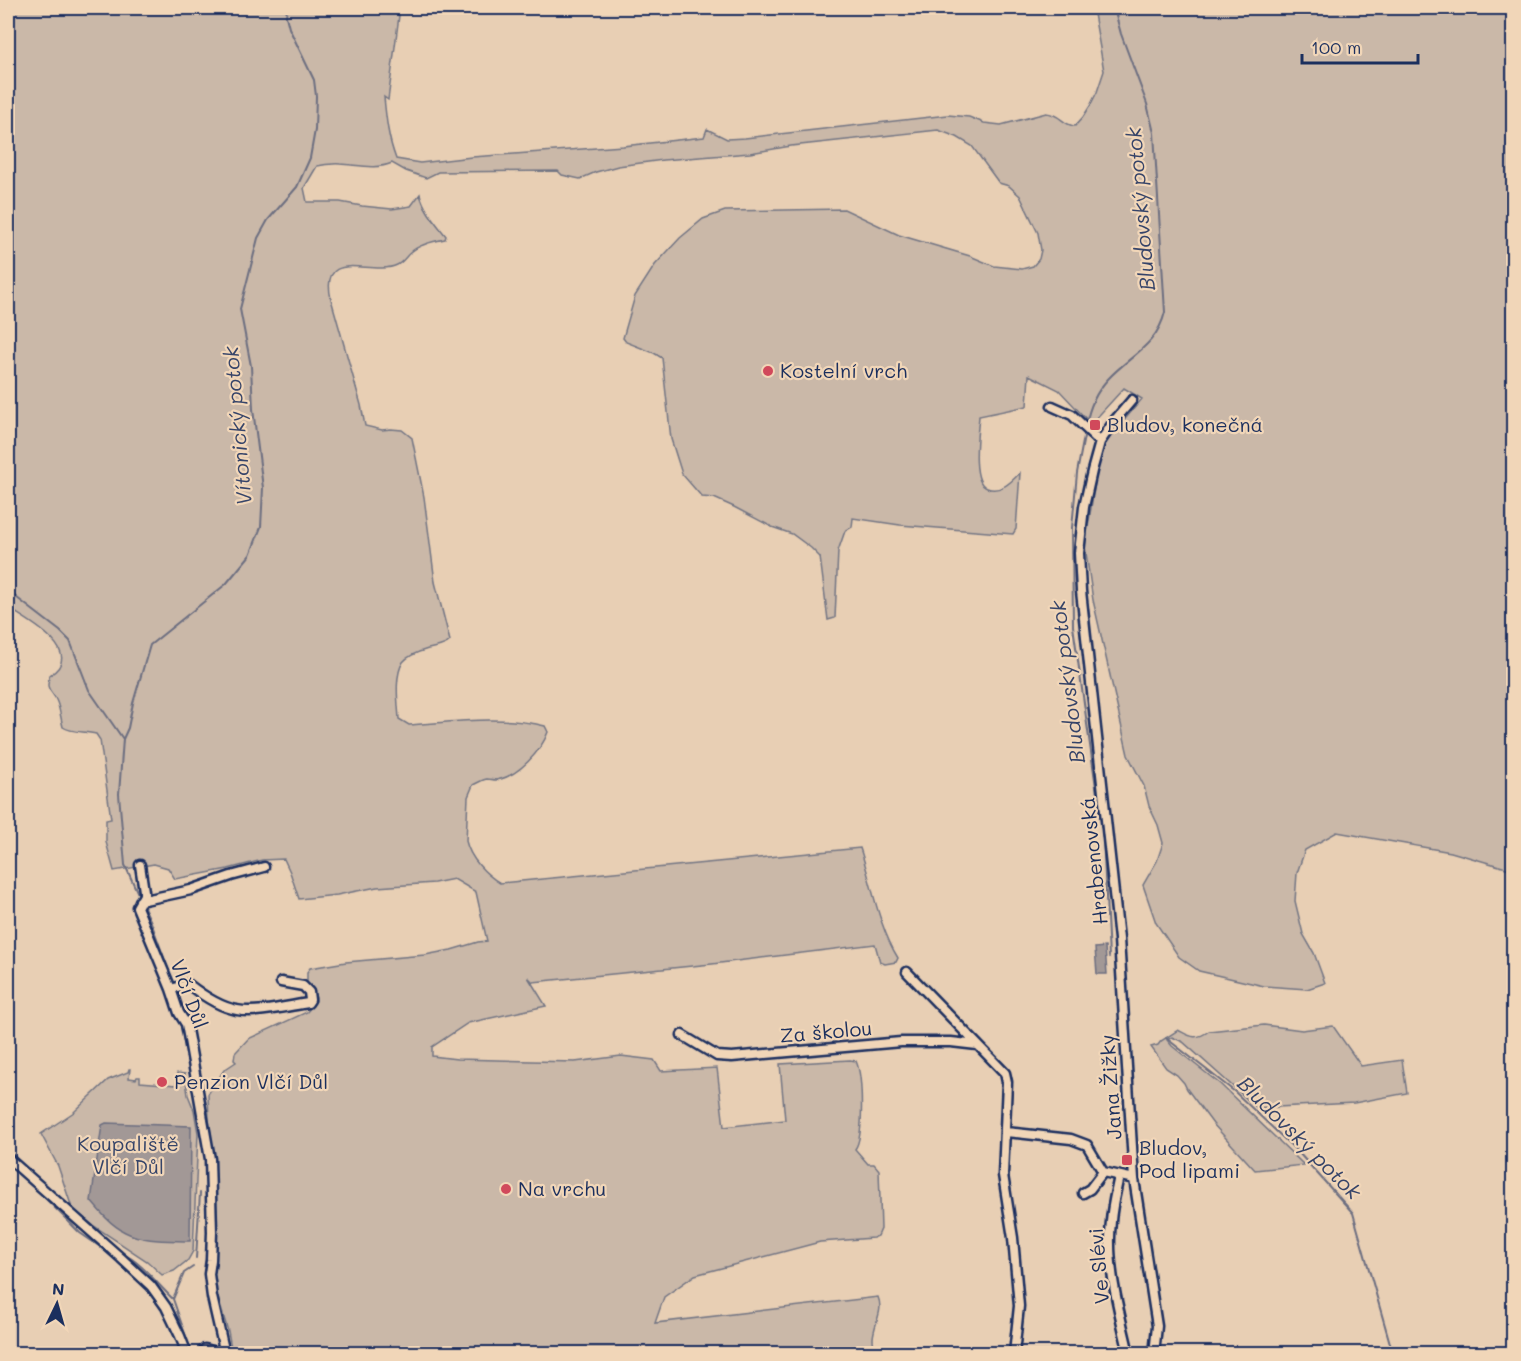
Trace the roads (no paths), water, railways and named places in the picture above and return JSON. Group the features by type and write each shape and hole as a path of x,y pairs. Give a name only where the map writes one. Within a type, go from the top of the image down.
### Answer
{"street":[{"name":"Hrabenovská","path":"1121,993 1119,939 1081,591 1079,553 1084,507 1100,442 1132,400"},
{"path":"1052,406 1072,416 1100,442"},
{"name":"Vlčí Důl","path":"140,865 144,895 137,907 179,1013 186,1024 210,1159 212,1232 209,1274 225,1353"},
{"path":"140,901 191,890 264,867"},
{"path":"907,972 1005,1073 1008,1082 1003,1175 1013,1238 1019,1306 1014,1353"},
{"path":"171,989 188,984 202,995 238,1010 253,1011 308,1003 309,992 303,986 281,982"},
{"name":"Jana Žižky","path":"1121,993 1134,1179 1157,1326 1154,1353"},
{"name":"Za školou","path":"682,1035 717,1056 732,1057 901,1042 951,1042 977,1045"},
{"path":"1006,1132 1071,1139 1087,1145 1103,1172 1134,1179"},
{"path":"8,1158 151,1286 166,1307 187,1353"},
{"path":"1083,1192 1090,1189 1103,1172"},
{"name":"Ve Slévi","path":"1119,1176 1111,1222 1110,1252 1114,1290 1129,1353"},
{"path":"202,1353 205,1349 225,1353"}],"waterway":[{"name":"Vítonický potok","path":"140,898 125,865 119,794 123,739 150,645 226,584 250,555 261,527 263,488 253,409 251,366 240,309 258,238 268,220 297,187 310,158 315,130 314,80 289,28 287,8"},
{"name":"Bludovský potok","path":"1086,425 1091,406 1100,389 1156,334 1165,312 1154,133 1147,104 1121,34 1114,8"},
{"name":"Bludovský potok","path":"1085,431 1077,473 1072,528 1073,626 1103,836 1109,957"},
{"path":"8,591 70,641 89,690 123,739"},
{"name":"Vítonický potok","path":"142,903 174,985"},
{"name":"Vítonický potok","path":"181,1026 187,1055"},
{"name":"Bludovský potok","path":"1166,1038 1235,1092 1298,1152 1353,1213 1393,1354"},
{"path":"31,1184 80,1233 109,1253"},
{"name":"Vítonický potok","path":"196,1258 200,1193"},
{"path":"124,1255 142,1268 173,1299"},
{"name":"Vítonický potok","path":"192,1354 173,1299 184,1273 193,1267"}],"place":[{"name":"Kostelní vrch","path":"768,371"},
{"name":"Bludov, konečná","path":"1095,425"},
{"name":"Penzion Vlčí Důl","path":"162,1082"},
{"name":"Bludov, Pod lipami","path":"1127,1160"},
{"name":"Na vrchu","path":"506,1189"}],"park label":[{"name":"Koupaliště Vlčí Důl","path":"128,1156"}]}
